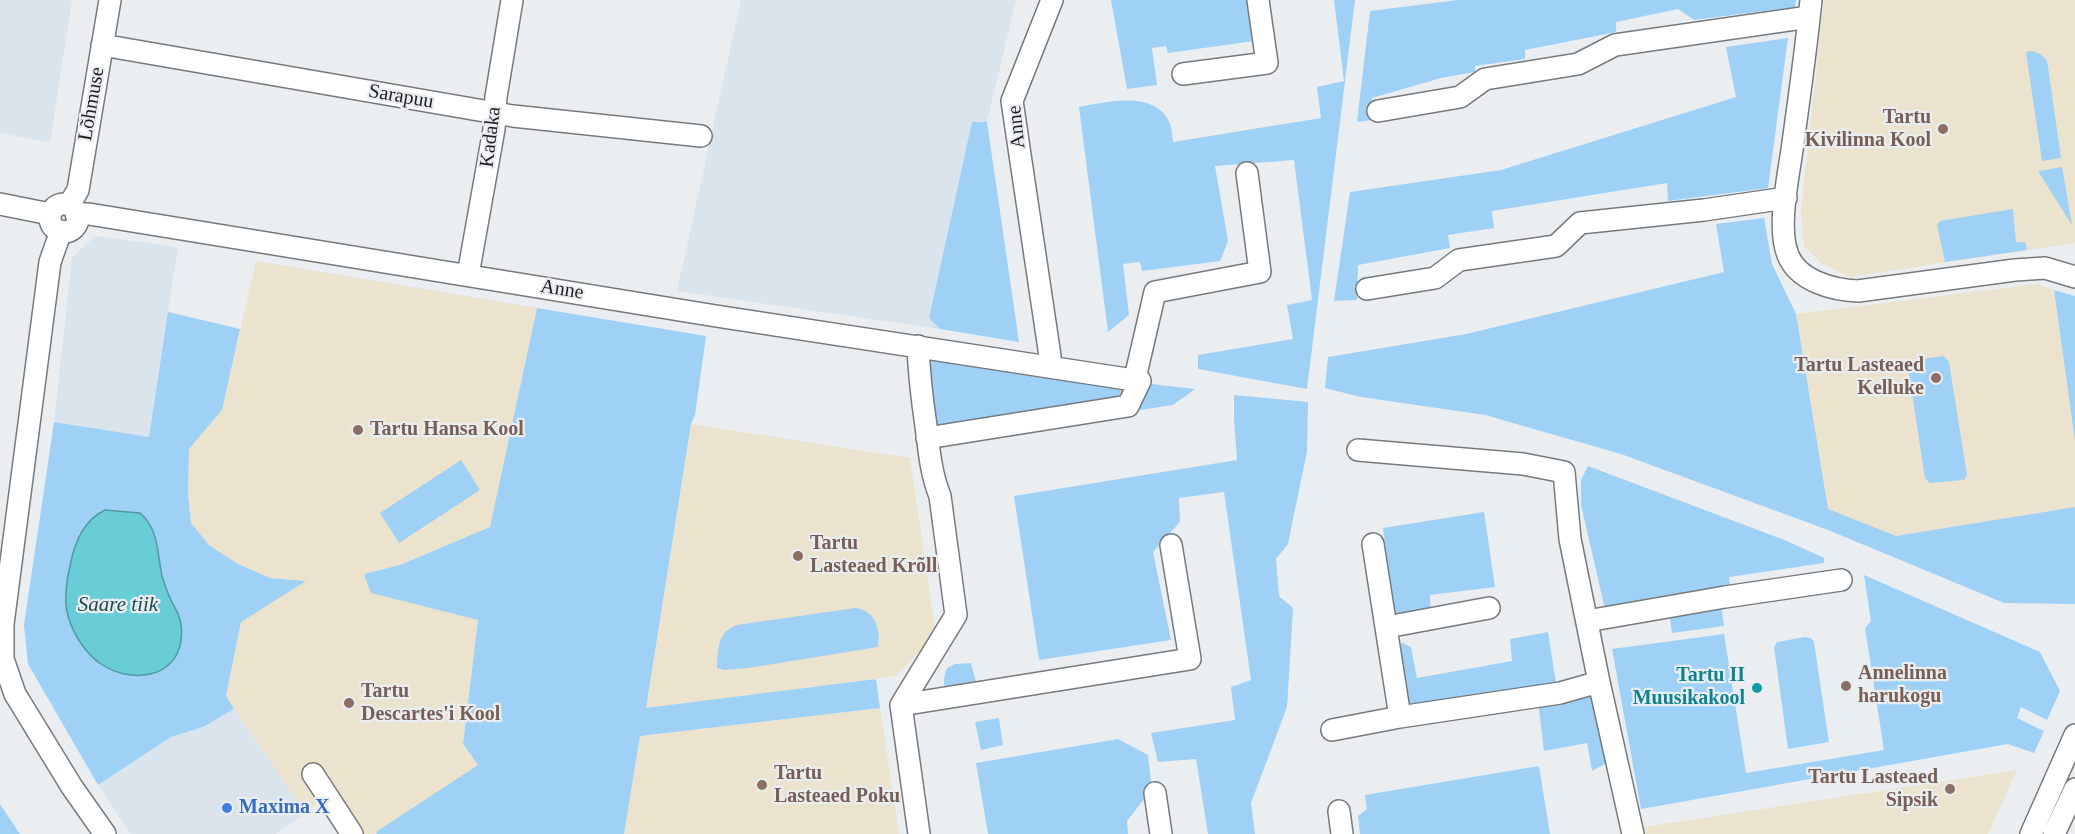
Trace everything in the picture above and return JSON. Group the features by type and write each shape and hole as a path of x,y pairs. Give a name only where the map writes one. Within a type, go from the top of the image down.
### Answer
{"street":[{"name":"Lõhmuse","path":"105,834 72,787 15,694 3,659 2,646 50,262 64,216 78,190 110,0"},
{"name":"Kadaka","path":"468,275 494,129 512,0"},
{"name":"Anne","path":"1049,366 1050,356 1012,101 1052,0"},
{"path":"1183,74 1267,63 1258,0"},
{"path":"1378,111 1460,97 1485,79 1578,64 1615,45 1810,9 1786,198 1784,231 1788,255 1795,267 1824,285 1858,291 2045,268 2075,277"},
{"name":"Sarapuu","path":"102,45 495,113 701,136"},
{"path":"927,438 1128,406 1140,381 1136,374 1155,292 1260,272 1248,173"},
{"path":"1367,289 1436,278 1459,260 1556,246 1580,223 1704,210 1786,198"},
{"name":"Anne","path":"0,204 64,216 89,214 716,316 1140,381"},
{"path":"918,346 919,375 927,438 934,480 940,496 956,615 901,705 918,834"},
{"path":"1358,450 1523,464 1564,472 1570,539 1599,682 1634,834"},
{"path":"901,705 1190,659 1172,544"},
{"path":"1372,544 1400,717"},
{"path":"1587,621 1841,580"},
{"path":"1387,627 1489,608"},
{"path":"1332,730 1400,717 1560,693 1599,682"},
{"path":"2031,834 2075,735"},
{"path":"313,774 352,834"},
{"path":"2054,834 2075,789"},
{"path":"1155,793 1161,834"},
{"path":"1339,811 1342,834"}],"shaded area":[{"path":"0,0 72,0 50,143 0,133"},
{"path":"741,0 1016,0 987,122 972,123 929,318 940,329 677,291"},
{"path":"1111,0 1249,0 1254,41 1168,53 1166,46 1152,48 1157,85 1127,89"},
{"path":"1334,0 1355,0 1307,389 1198,369 1198,355 1293,339 1287,305 1312,300 1294,160 1215,166 1228,241 1220,261 1142,271 1140,262 1123,264 1129,315 1108,332 1079,107 1129,100 1154,106 1163,113 1170,124 1173,142 1321,118 1317,87 1344,81"},
{"path":"1458,0 1796,0 1795,7 1694,20 1678,9 1616,22 1616,32 1525,50 1525,59 1475,66 1475,72 1441,78 1372,98 1372,120 1357,122 1370,11"},
{"name":"Tartu Kivilinna Kool","path":"1824,0 2075,0 2075,243 1849,277 1821,263 1804,246 1801,211"},
{"path":"1788,38 1768,188 1668,201 1667,183 1492,211 1494,228 1448,235 1450,248 1358,265 1357,300 1334,301 1350,192 1501,170 1736,97 1726,47"},
{"path":"2032,51 2047,60 2061,158 2042,161 2026,52"},
{"path":"972,122 987,122 1019,342 940,329 929,318"},
{"path":"2062,167 2072,225 2038,171"},
{"path":"2013,209 2016,242 2025,242 2027,250 1945,262 1937,225 1940,221"},
{"path":"1764,218 1772,264 1796,314 1828,509 1896,536 2075,507 2075,604 2004,603 1828,530 1621,454 1485,415 1361,397 1325,388 1328,357 1466,334 1724,272 1716,224"},
{"path":"95,236 178,247 149,437 54,422 72,258"},
{"name":"Tartu Hansa Kool","path":"256,261 537,308 490,527 400,565 364,574 478,619 463,744 478,765 374,834 359,834 331,795 305,812 226,697 241,622 305,581 270,578 236,563 209,545 191,523 188,492 189,449 222,410"},
{"name":"Tartu Lasteaed Kelluke","path":"2038,284 2054,290 2075,441 2075,507 1895,536 1827,509 1796,314"},
{"path":"2054,290 2075,296 2075,441"},
{"path":"537,308 706,336 646,708 876,679 880,708 640,736 624,834 377,834 376,832 478,765 463,744 478,620 371,593 364,574 400,565 490,527"},
{"path":"168,312 240,329 222,410 189,449 188,492 191,523 209,545 236,563 270,578 306,581 241,622 226,696 234,709 203,727 171,737 98,785 28,664 24,625 54,422 149,437"},
{"path":"914,352 1195,389 1173,405 929,442"},
{"path":"1944,356 1949,362 1967,475 1964,480 1930,483 1925,478 1908,367 1914,360"},
{"path":"1234,395 1308,402 1307,452 1288,544 1276,559 1279,596 1293,608 1287,707 1251,803 1255,834 1208,834 1196,759 1158,762 1151,733 1235,720 1231,687 1251,680 1224,492 1179,498 1180,522 1153,552 1171,640 1039,660 1014,496 1237,460"},
{"name":"Tartu Lasteaed Krõll","path":"691,424 910,458 936,635 896,676 646,709"},
{"path":"461,460 480,490 399,543 380,513"},
{"path":"1588,466 1787,541 1824,558 1824,563 1729,577 1730,587 1605,609 1581,505 1581,480"},
{"path":"1484,512 1495,587 1430,595 1431,616 1381,625 1378,604 1392,592 1383,528"},
{"path":"1864,575 2040,652 2060,691 2047,720 2021,707 2017,718 2044,731 2034,753 2008,744 1641,809 1612,649 1724,634 1746,773 1884,750 1865,628 1871,621"},
{"path":"1721,604 1724,626 1672,633 1669,611"},
{"path":"855,608 872,616 877,627 878,647 748,668 724,670 717,668 718,648 722,637 730,628 737,625"},
{"path":"1548,632 1556,683 1404,705 1398,645 1403,643 1411,647 1417,678 1512,661 1510,639"},
{"path":"1811,638 1814,642 1829,742 1788,749 1774,647 1777,642"},
{"path":"971,663 978,689 947,692 944,680 947,668 955,664"},
{"path":"1592,694 1607,763 1592,771 1587,743 1544,751 1538,701"},
{"name":"Tartu Lasteaed Poku","path":"880,708 899,834 624,834 640,736"},
{"path":"234,709 305,812 301,817 275,834 131,834 98,785 171,737 203,727"},
{"path":"999,718 1003,745 981,750 975,722"},
{"path":"1118,739 1148,755 1152,789 1127,821 1128,834 988,834 976,763"},
{"path":"1539,766 1550,834 1360,834 1358,816 1367,809 1365,795"},
{"name":"Tartu Lasteaed Sipsik","path":"2017,770 1988,834 1646,834 1644,827"},
{"path":"0,804 20,834 0,834"}],"water":[{"name":"Saare tiik","path":"105,510 140,513 151,526 164,584 180,618 182,636 177,654 170,664 149,674 124,674 101,664 81,643 68,616 67,584 74,549 86,526"}],"place":[{"name":"Tartu Kivilinna Kool","path":"1943,129"},
{"name":"Tartu Lasteaed Kelluke","path":"1936,378"},
{"name":"Tartu Hansa Kool","path":"358,430"},
{"name":"Tartu Lasteaed Krõll","path":"798,556"},
{"name":"Annelinna harukogu","path":"1846,686"},
{"name":"Tartu II Muusikakool","path":"1757,688"},
{"name":"Tartu Descartes'i Kool","path":"349,703"},
{"name":"Tartu Lasteaed Poku","path":"762,785"},
{"name":"Tartu Lasteaed Sipsik","path":"1950,789"},
{"name":"Maxima X","path":"227,808"}]}
